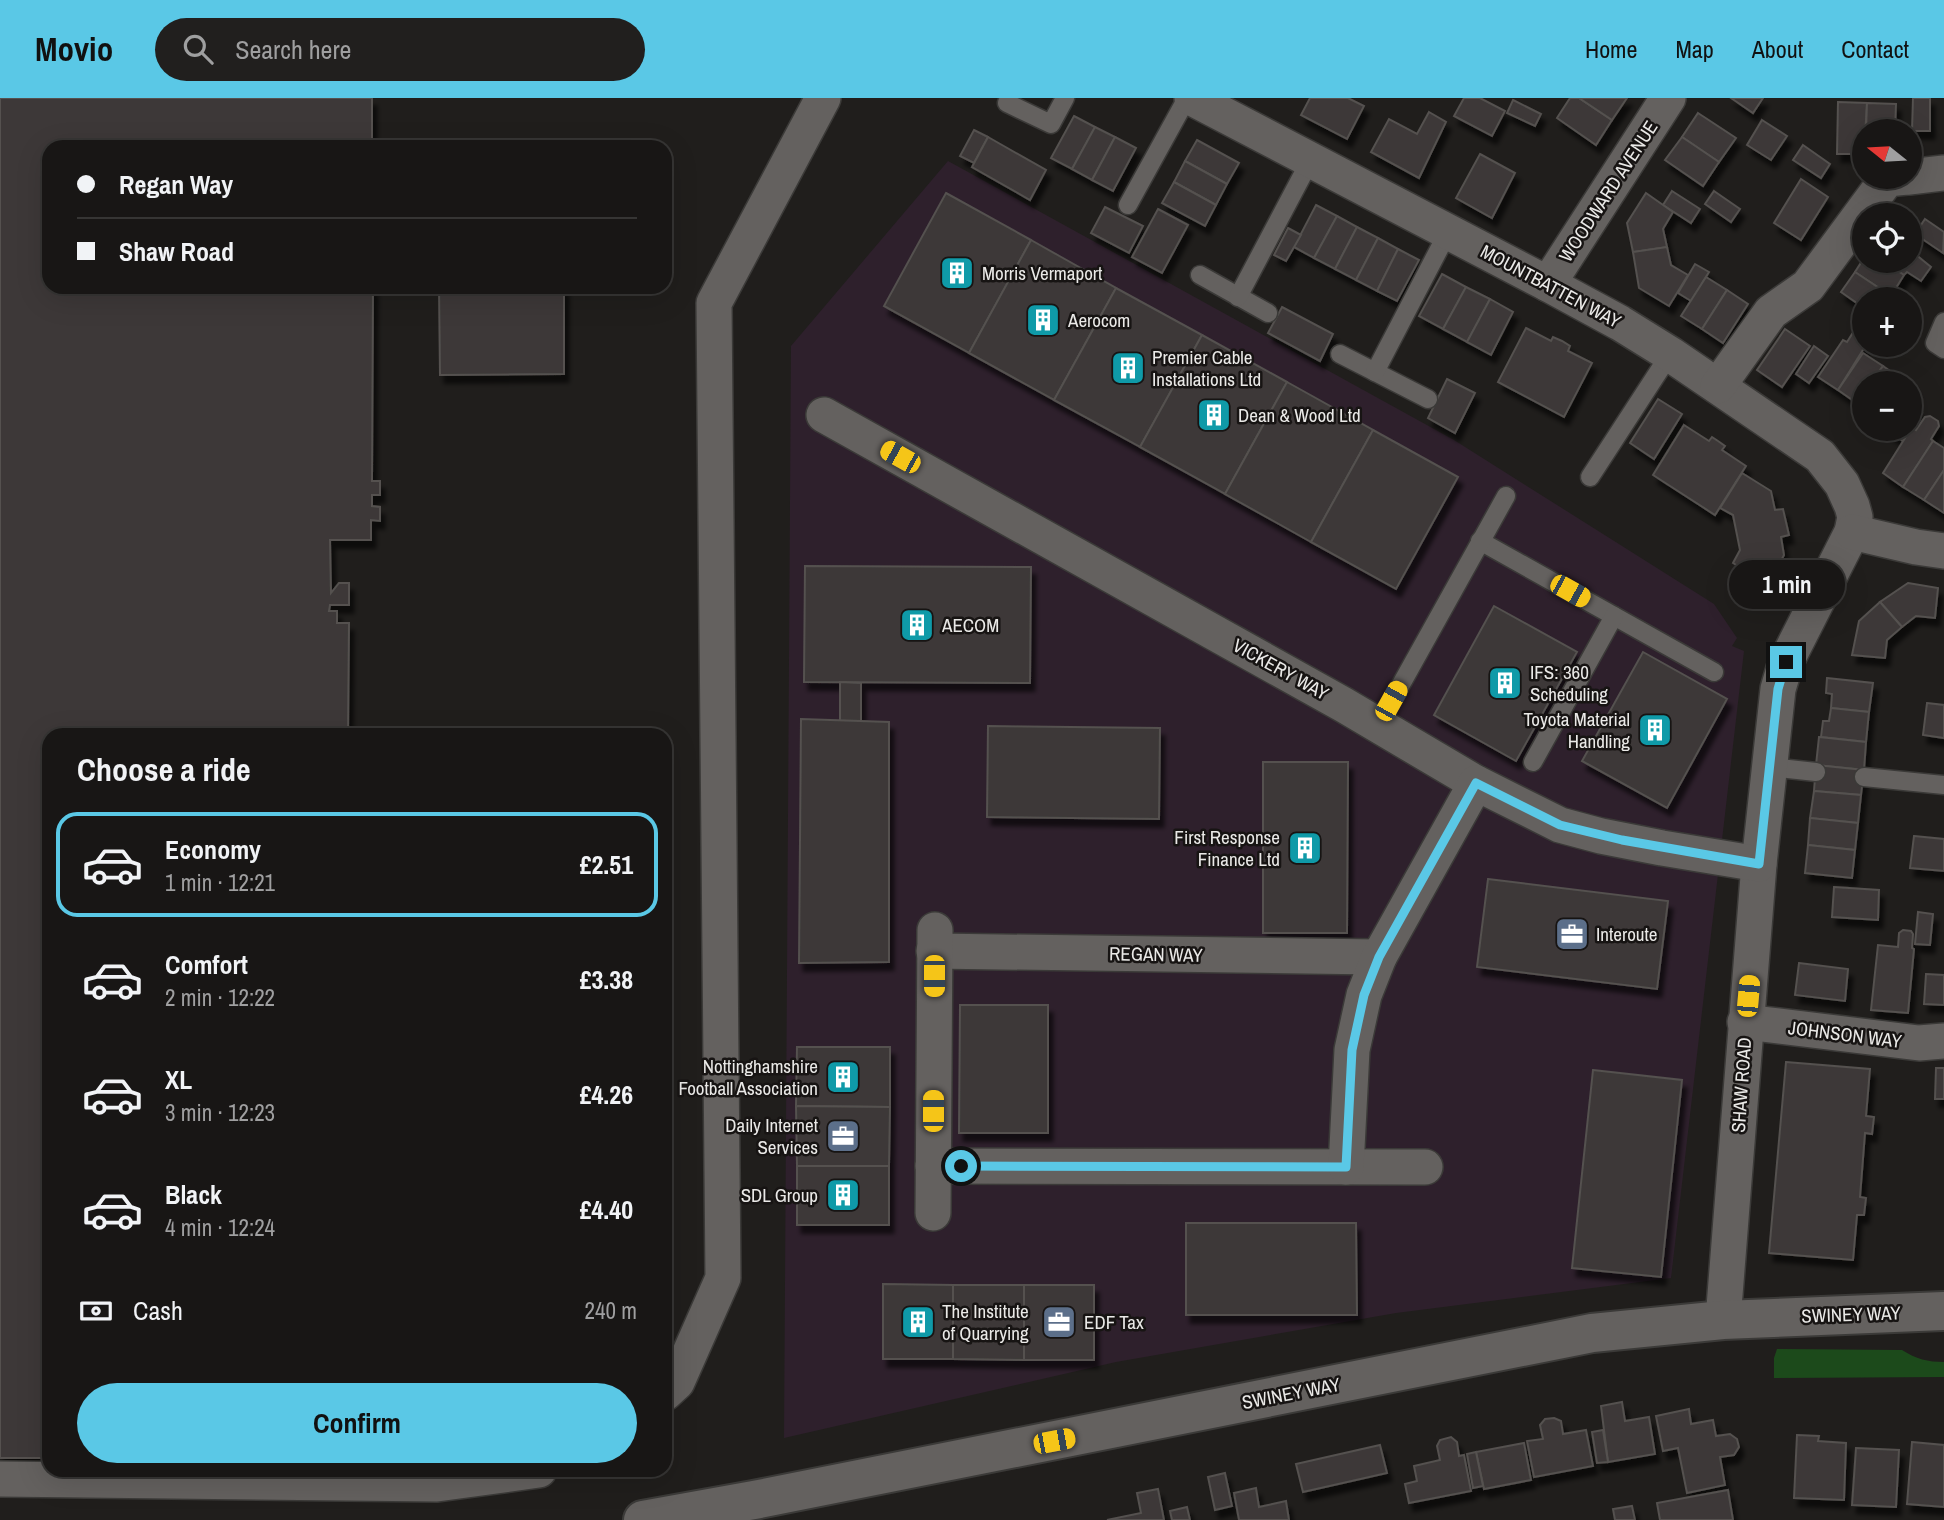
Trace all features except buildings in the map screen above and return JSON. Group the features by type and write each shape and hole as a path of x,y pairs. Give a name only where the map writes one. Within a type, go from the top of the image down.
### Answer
{"street":[{"path":"672,1387 677,1382 723,1278 714,303 824,98"},
{"name":"MOUNTBATTEN WAY","path":"1189,98 1548,284 1670,354 1820,456 1842,484 1852,506 1855,517 1852,532"},
{"name":"WOODWARD AVENUE","path":"1548,284 1668,98"},
{"path":"1922,175 1944,173"},
{"path":"1718,386 1771,312 1808,286 1880,189"},
{"name":"VICKERY WAY","path":"824,415 1379,724 1476,783 1560,825 1662,848 1759,864"},
{"path":"1852,532 1944,551"},
{"name":"SHAW ROAD","path":"1723,1320 1745,1022 1778,689 1786,662 1852,532"},
{"path":"1346,1167 1352,1050 1364,995 1379,957 1476,783"},
{"name":"REGAN WAY","path":"933,1213 934,940 1379,957"},
{"name":"JOHNSON WAY","path":"1745,1022 1919,1043 1944,1041"},
{"path":"933,1166 1425,1167"},
{"name":"SWINEY WAY","path":"643,1520 1592,1333 1723,1320 1944,1311"},
{"path":"0,1479 437,1484 491,1477"}],"lane":[{"path":"1007,103 1052,124 1065,98"},
{"path":"1128,205 1189,98"},
{"path":"1238,297 1311,159"},
{"path":"1376,372 1448,232"},
{"path":"1200,275 1268,313"},
{"path":"1944,322 1936,343 1944,349"},
{"path":"1340,354 1428,399"},
{"path":"1590,477 1670,354"},
{"path":"1379,724 1506,496"},
{"path":"1480,541 1714,672"},
{"path":"1533,762 1614,616"},
{"path":"1770,767 1816,772"},
{"path":"1864,777 1944,785"}],"shaded area":[{"path":"948,161 1454,440 1714,604 1737,638 1732,646 1744,651 1671,1278 1396,1313 1116,1362 784,1438 791,346"}],"green space":[{"path":"1777,1349 1902,1350 1922,1359 1944,1362 1944,1377 1774,1378"}],"place":[{"name":"Morris Vermaport","path":"957,273"},
{"name":"Aerocom","path":"1043,320"},
{"name":"Premier Cable Installations Ltd","path":"1128,368"},
{"name":"Dean & Wood Ltd","path":"1214,415"},
{"name":"AECOM","path":"917,625"},
{"name":"IFS: 360 Scheduling","path":"1505,683"},
{"name":"Toyota Material Handling","path":"1655,730"},
{"name":"First Response Finance Ltd","path":"1305,848"},
{"name":"Interoute","path":"1572,934"},
{"name":"Nottinghamshire Football Association","path":"843,1077"},
{"name":"Daily Internet Services","path":"843,1136"},
{"name":"SDL Group","path":"843,1195"},
{"name":"The Institute of Quarrying","path":"918,1322"},
{"name":"EDF Tax","path":"1059,1322"}],"route":[{"path":"961,1166 1346,1167 1352,1050 1364,995 1379,957 1476,783 1560,825 1662,848 1759,864 1778,689 1786,662"}]}
